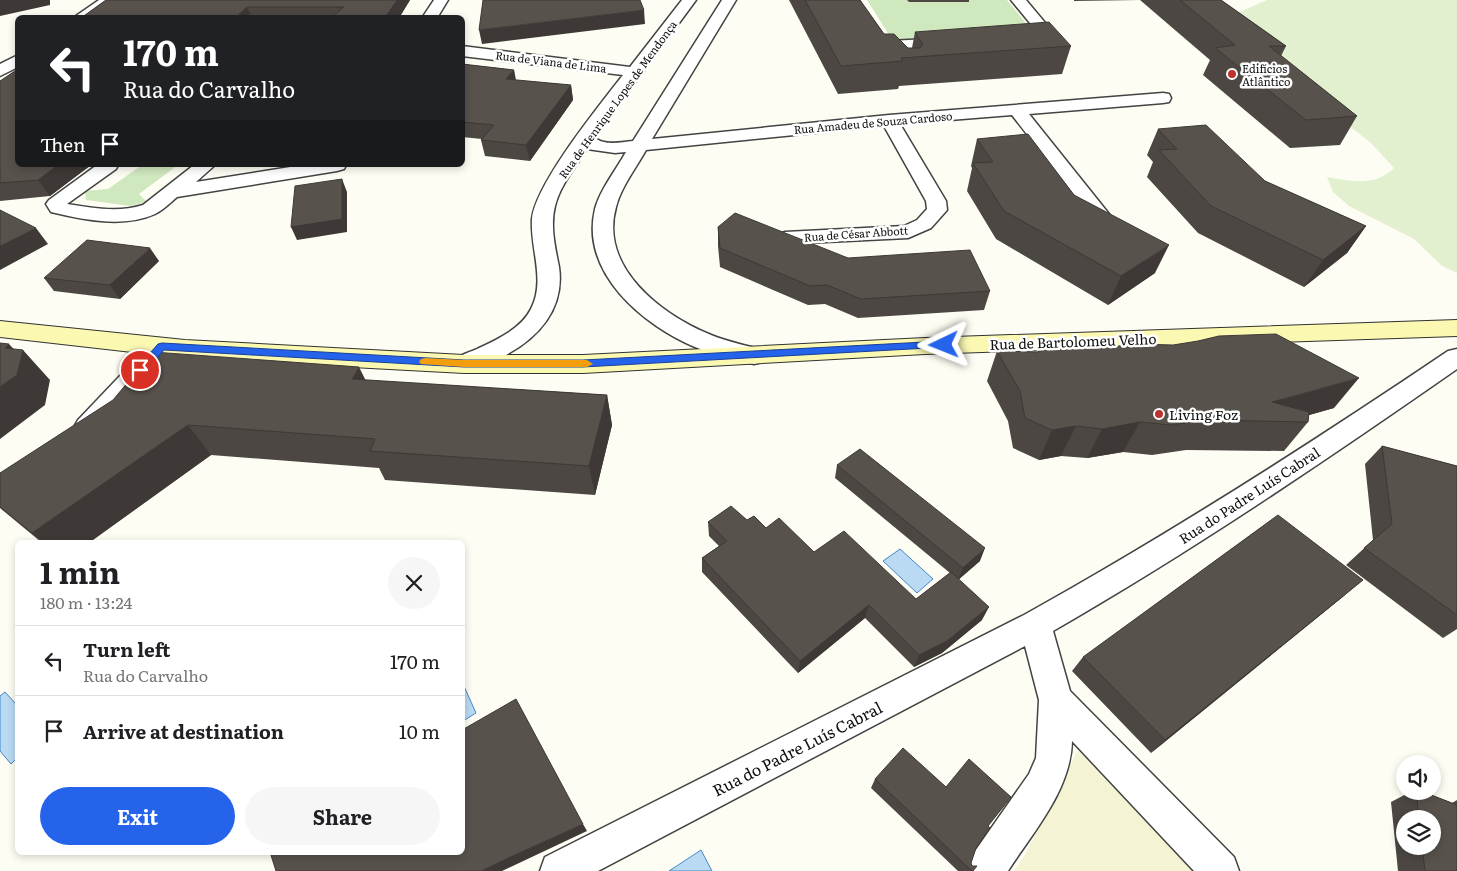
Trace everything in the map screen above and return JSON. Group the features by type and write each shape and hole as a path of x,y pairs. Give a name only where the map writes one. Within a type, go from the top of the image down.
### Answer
{"street":[{"path":"84,15 100,4 119,0"},
{"path":"431,15 441,0"},
{"name":"Rua de Henrique Lopes de Mendonça","path":"464,364 502,348 531,325 543,310 549,295 550,280 541,228 545,204 557,181 585,139 689,0"},
{"path":"729,0 640,145 605,209 603,233 608,260 625,287 653,312 672,325 697,338 754,356"},
{"path":"1018,0 1051,43 1030,38"},
{"path":"899,58 886,41 964,42"},
{"name":"Rua de Viana de Lima","path":"465,52 635,72"},
{"path":"0,71 15,62"},
{"name":"Rua Amadeu de Souza Cardoso","path":"585,139 594,146 615,148 889,120 1163,98"},
{"path":"1017,110 1110,229"},
{"name":"Rua de César Abbott","path":"785,238 908,232 924,224 936,210 936,201 889,120"},
{"path":"106,167 61,199 56,204 58,208 120,217 130,216 150,209 203,167"},
{"path":"172,192 325,167"},
{"name":"Rua de Bartolomeu Velho","path":"0,329 162,347 464,364 583,364 925,346 1457,328"},
{"path":"71,439 87,427 162,347"},
{"name":"Rua do Padre Luís Cabral","path":"559,871 1035,625 1113,582 1350,430 1457,357"},
{"path":"985,871 1042,787 1054,758 1056,700 1035,625"},
{"path":"1056,700 1220,871"}],"green space":[{"path":"867,0 1007,0 1033,32 897,43 891,38"},
{"path":"1267,0 1457,0 1457,273 1442,266 1414,239 1349,206 1333,192 1327,177 1354,181 1371,180 1387,174 1394,168 1371,143 1228,31 1233,15"},
{"path":"139,167 175,167 139,194 147,202 130,206 86,200 85,191 108,189"},
{"path":"1078,750 1197,871 1014,871 1025,855"}],"water":[{"path":"900,549 933,579 917,593 883,561"},
{"path":"465,688 476,713 465,720"},
{"path":"5,692 15,703 15,760 11,764 0,751 0,696"},
{"path":"701,850 712,871 669,871"}],"building":[{"path":"106,0 397,0 387,15 335,15 344,7 247,7 238,15 85,15"},
{"path":"483,0 640,0 644,10 479,30"},
{"path":"805,0 860,0 884,34 894,34 908,48 920,48 923,45 915,32 1049,22 1071,46 901,58 903,61 841,66"},
{"path":"1180,0 1221,0 1286,46 1269,46 1357,116 1306,120 1215,48 1235,45"},
{"path":"465,64 514,70 506,79 571,85 526,145 481,140 494,125 465,122"},
{"path":"15,71 15,167 55,167 38,180 0,183 0,81"},
{"path":"1206,125 1265,181 1366,226 1323,260 1211,206 1159,150 1177,149 1158,129"},
{"path":"1028,134 1074,195 1169,245 1121,276 1004,211 973,163 993,162 977,139"},
{"path":"342,179 342,219 291,227 295,186"},
{"path":"0,210 36,228 0,246"},
{"path":"735,213 848,258 970,250 990,291 861,299 827,285 810,286 720,248 718,227"},
{"path":"87,240 150,248 110,285 44,278"},
{"path":"1276,334 1359,378 1272,402 1309,412 1308,422 1206,420 1171,425 1140,422 1102,429 1076,426 1052,430 1025,418 1020,391 997,351 1037,352 1061,346 1101,348 1136,344 1173,345 1219,336"},
{"path":"0,343 9,344 5,348 23,350 17,375 0,387"},
{"path":"153,352 359,367 352,379 607,395 589,466 370,451 375,439 188,425 32,533 0,507 0,473 113,400"},
{"path":"1382,446 1457,466 1457,615 1364,548 1392,524"},
{"path":"860,449 985,548 963,568 837,465"},
{"path":"731,506 747,520 754,516 766,528 779,518 814,552 844,531 916,599 951,572 989,607 947,641 919,655 869,605 800,661 702,558 727,541 708,522"},
{"path":"1278,515 1363,580 1165,740 1083,657"},
{"path":"516,699 583,824 481,871 276,871 271,855 465,855 465,728"},
{"path":"903,748 946,787 969,759 1011,797 988,826 990,828 976,848 971,863 972,866 977,866 973,871 875,779"},
{"path":"1441,799 1457,805 1457,871 1425,871 1423,855 1441,855 1441,810 1418,810 1417,800"}],"slow traffic":[{"path":"425,362 464,364 587,364"}],"place":[{"name":"Edifícios Atlântico","path":"1232,74"},
{"name":"Living Foz","path":"1159,414"}],"route":[{"path":"140,370 162,347 464,364 583,364 944,345"}]}
